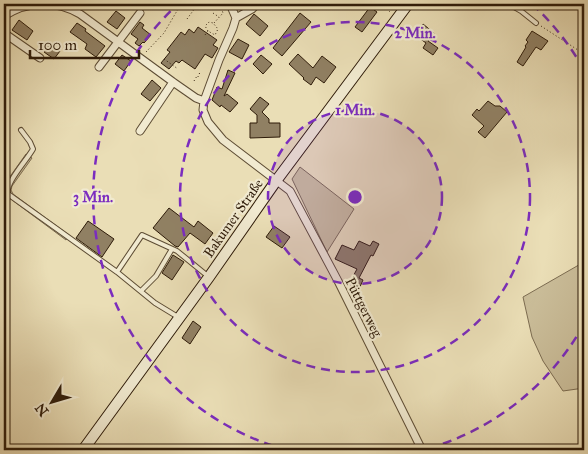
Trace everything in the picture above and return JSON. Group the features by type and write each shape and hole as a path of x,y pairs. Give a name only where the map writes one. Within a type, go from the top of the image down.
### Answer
{"main road":[{"name":"Bakumer Straße","path":"83,450 180,318 276,181 408,4"}],"street":[{"path":"4,16 12,10 27,4 47,4 70,8 196,98 204,101 219,60 234,28 236,18 230,4"},
{"path":"236,18 257,4"},
{"path":"99,67 140,13"},
{"path":"4,33 40,58"},
{"path":"140,131 173,82"},
{"name":"Püttgerweg","path":"204,101 203,110 214,131 290,191 422,450"}],"lane":[{"path":"509,4 536,23"},
{"path":"21,130 30,142 32,149 28,158 9,184 8,194 117,272 155,303 180,318"},
{"path":"117,272 142,235 172,249 209,277"},
{"path":"140,291 156,276 172,249"}],"path":[{"path":"141,58 164,33 182,4"},
{"path":"187,19 198,4"},
{"path":"213,23 224,11 220,4"},
{"path":"382,4 398,18"},
{"path":"213,13 219,17"},
{"path":"209,22 217,27 218,32 215,35 208,31 205,28 205,24 209,22"},
{"path":"536,23 584,54"},
{"path":"205,35 208,31"},
{"path":"164,59 178,69"},
{"path":"170,63 173,59"},
{"path":"194,81 200,72"}],"shaded area":[{"path":"26,154 32,158 11,190 13,194 69,235 66,240 4,194 4,185"},
{"path":"300,167 354,209 327,252 292,179"},
{"path":"584,262 584,388 563,391 543,361 532,337 523,297"}],"building":[{"path":"370,7 377,12 362,32 355,27"},
{"path":"116,11 125,18 117,29 107,22"},
{"path":"300,13 311,22 282,56 273,48"},
{"path":"254,14 268,26 260,36 246,24"},
{"path":"19,20 33,31 27,40 12,30"},
{"path":"140,22 144,25 142,28 151,35 139,46 135,43 138,39 131,34"},
{"path":"77,23 105,46 96,57 85,49 87,44 70,32"},
{"path":"423,24 434,33 428,41 438,48 433,55 423,48 426,43 415,35"},
{"path":"198,27 217,40 213,45 218,48 212,58 205,54 195,69 182,60 179,63 176,61 169,69 161,63 170,52 167,50 181,32 185,35 189,29 194,33"},
{"path":"532,31 548,41 541,50 536,47 523,66 517,62 526,47 528,42 526,40"},
{"path":"238,39 249,45 242,59 229,52"},
{"path":"50,44 60,51 54,59 44,52"},
{"path":"298,54 313,68 322,56 336,67 324,83 316,77 311,85 289,64"},
{"path":"122,55 131,61 124,71 115,64"},
{"path":"261,55 272,64 263,74 253,64"},
{"path":"228,70 235,73 224,96 227,94 238,103 230,112 212,100 217,87 222,89"},
{"path":"152,80 161,88 150,101 141,94"},
{"path":"260,97 269,104 262,112 269,119 269,123 280,123 280,137 250,138 250,123 257,123 257,115 250,109"},
{"path":"488,101 495,106 500,106 507,112 485,138 478,132 484,126 472,115 477,109 479,111"},
{"path":"169,208 194,227 198,221 213,233 205,244 190,233 178,247 153,228"},
{"path":"88,221 114,239 102,257 76,238"},
{"path":"274,226 290,237 282,248 266,237"},
{"path":"359,241 370,246 373,241 379,244 359,278 363,280 359,289 349,284 357,269 335,259 342,245 354,250"},
{"path":"173,255 184,262 172,280 162,273"},
{"path":"193,321 201,327 190,344 182,338"}]}
